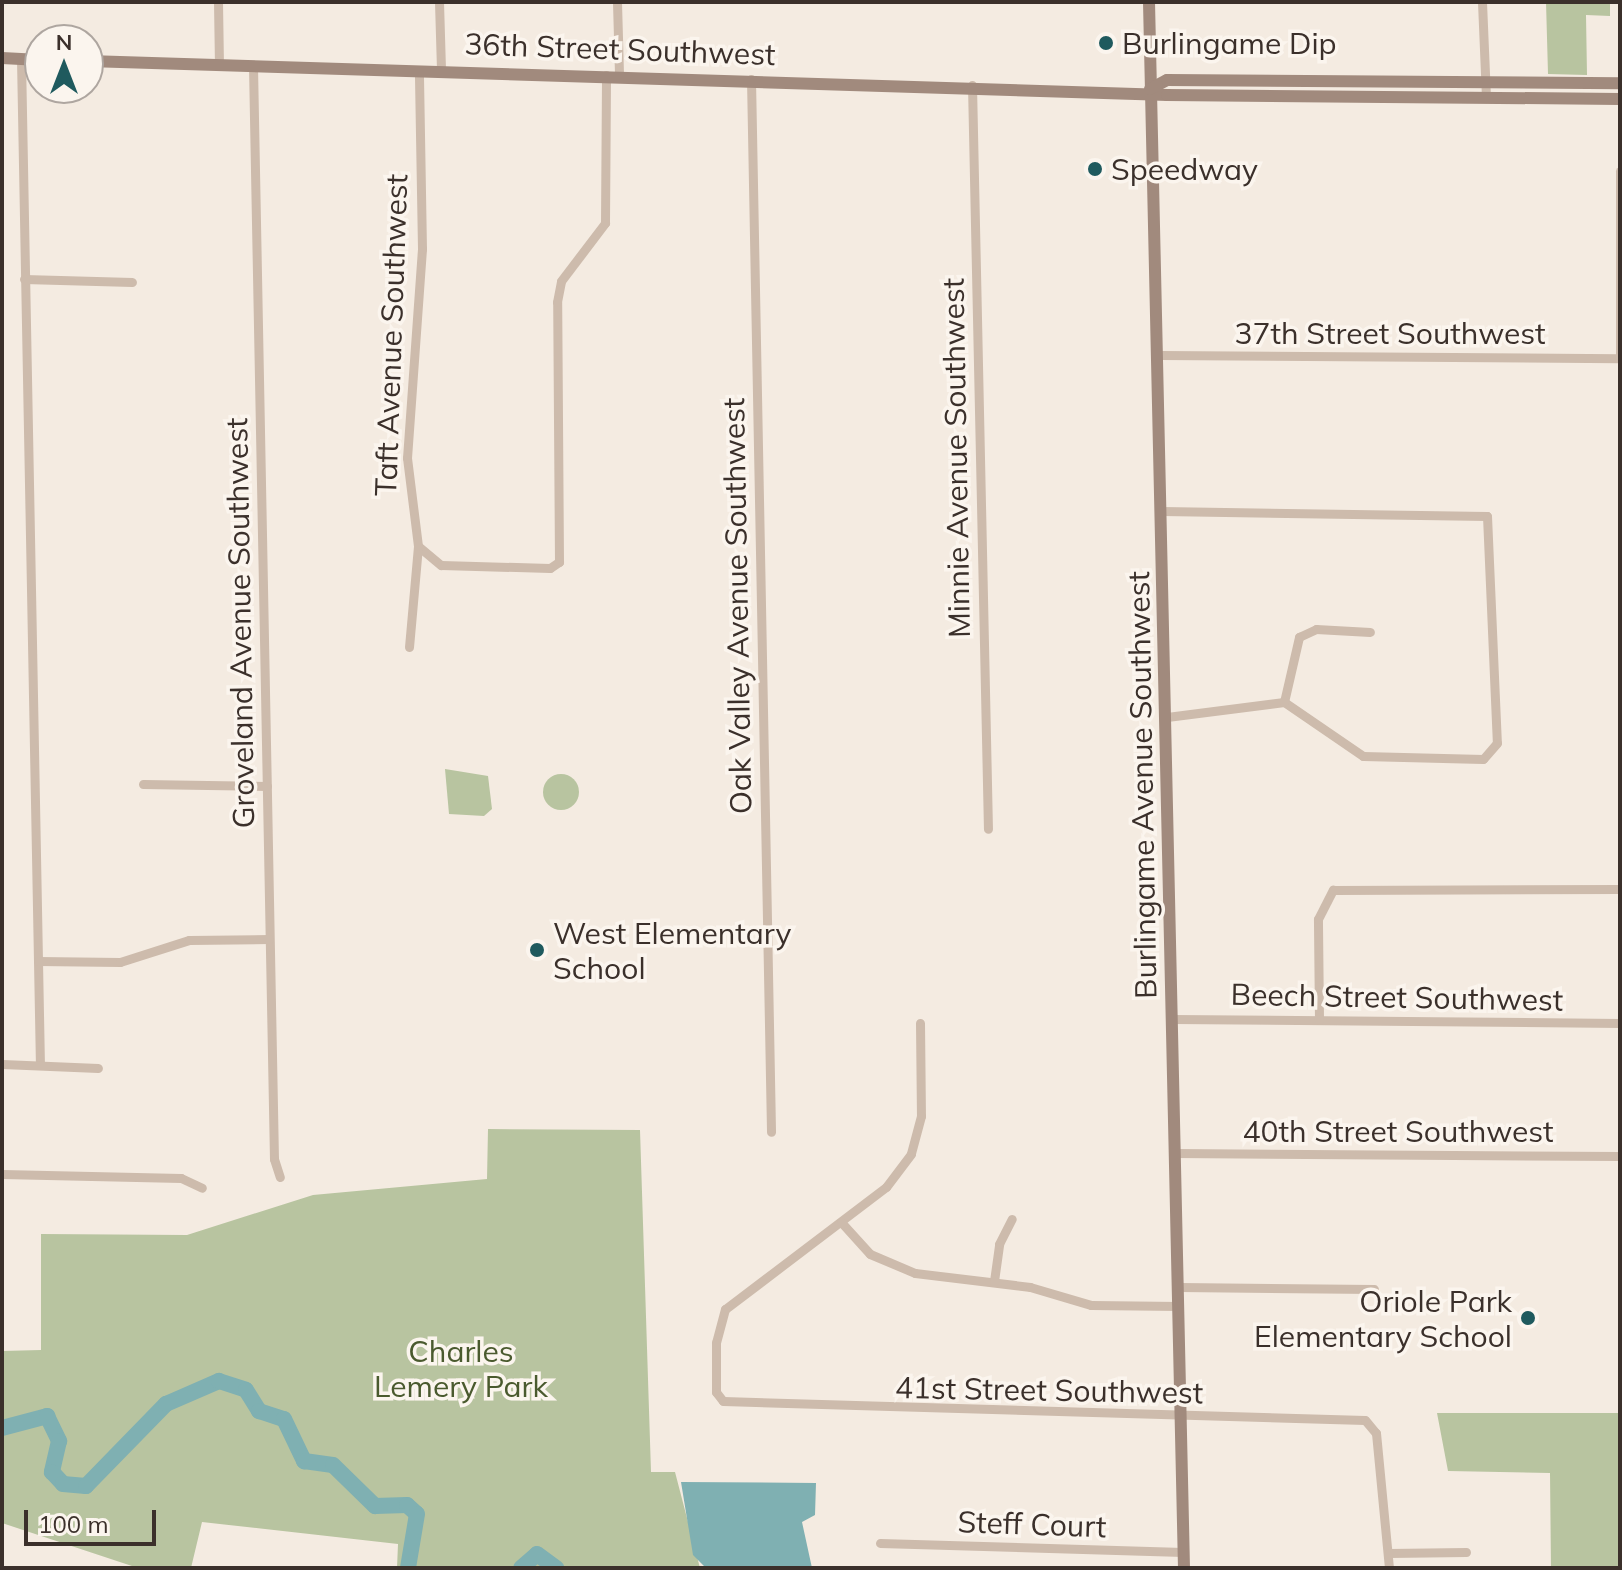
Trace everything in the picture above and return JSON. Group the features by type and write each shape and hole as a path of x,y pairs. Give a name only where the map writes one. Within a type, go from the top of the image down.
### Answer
{"street":[{"path":"218,2 219,65"},
{"path":"439,2 441,70"},
{"path":"418,546 441,565 556,565 557,302 561,281 605,223 617,2"},
{"name":"Burlingame Avenue Southwest","path":"1149,2 1160,355 1184,1568"},
{"path":"1482,2 1486,98"},
{"path":"2,58 24,59"},
{"path":"21,59 40,1065"},
{"name":"36th Street Southwest","path":"104,61 1150,89 1271,96 1620,99"},
{"name":"Groveland Avenue Southwest","path":"253,66 269,939 280,1177"},
{"name":"Taft Avenue Southwest","path":"409,647 418,546 407,447 422,249 419,70"},
{"name":"Oak Valley Avenue Southwest","path":"751,79 771,1132"},
{"name":"36th Street Southwest","path":"1150,89 1167,80 1620,83"},
{"path":"1271,96 1314,82"},
{"name":"Minnie Avenue Southwest","path":"972,85 988,829"},
{"path":"1618,176 1620,357"},
{"path":"24,279 132,282"},
{"name":"37th Street Southwest","path":"1160,355 1620,357"},
{"path":"1162,511 1487,516 1493,756 1363,756 1284,702 1167,717"},
{"path":"1284,702 1299,637 1316,629 1370,632"},
{"path":"143,784 267,786"},
{"path":"1319,1020 1318,919 1333,890 1620,889"},
{"path":"38,961 120,962 189,940 269,939"},
{"name":"Beech Street Southwest","path":"1173,1019 1620,1023"},
{"path":"920,1023 921,1116 911,1154 886,1187 841,1222 889,1265 994,1281 1091,1305 1179,1306"},
{"path":"2,1064 98,1068"},
{"name":"40th Street Southwest","path":"1175,1153 1620,1156"},
{"path":"2,1174 181,1178 202,1188"},
{"path":"994,1281 1012,1219"},
{"name":"41st Street Southwest","path":"841,1222 725,1309 716,1343 716,1392 723,1401 1373,1424 1389,1553"},
{"path":"1179,1287 1374,1289"},
{"name":"Steff Court","path":"880,1543 1183,1552"},
{"path":"1389,1568 1389,1553 1466,1552"}],"green space":[{"path":"1546,2 1610,2 1610,16 1586,15 1587,75 1548,74"},
{"path":"445,769 488,776 492,809 484,816 449,814"},
{"path":"561,774 574,779 579,792 574,805 561,810 548,805 543,792 548,779"},
{"name":"Charles Lemery Park","path":"488,1129 640,1130 651,1472 675,1472 700,1568 397,1568 398,1544 202,1522 191,1568 138,1568 2,1523 2,1351 41,1350 41,1234 187,1235 313,1195 487,1179"},
{"path":"1437,1413 1620,1413 1620,1568 1551,1568 1550,1473 1448,1471"}],"water":[{"path":"681,1482 816,1483 815,1515 802,1522 812,1568 706,1568 693,1555"}],"waterway":[{"path":"2,1428 47,1416 59,1441 52,1472 63,1484 86,1486 166,1404 219,1381 246,1390 259,1411 284,1419 304,1461 333,1465 375,1506 407,1505 417,1514 408,1568"},
{"path":"521,1568 537,1554 556,1568"}],"place":[{"name":"Burlingame Dip","path":"1106,43"},
{"name":"Speedway","path":"1095,169"},
{"name":"West Elementary School","path":"537,950"},
{"name":"Oriole Park Elementary School","path":"1528,1318"}]}
